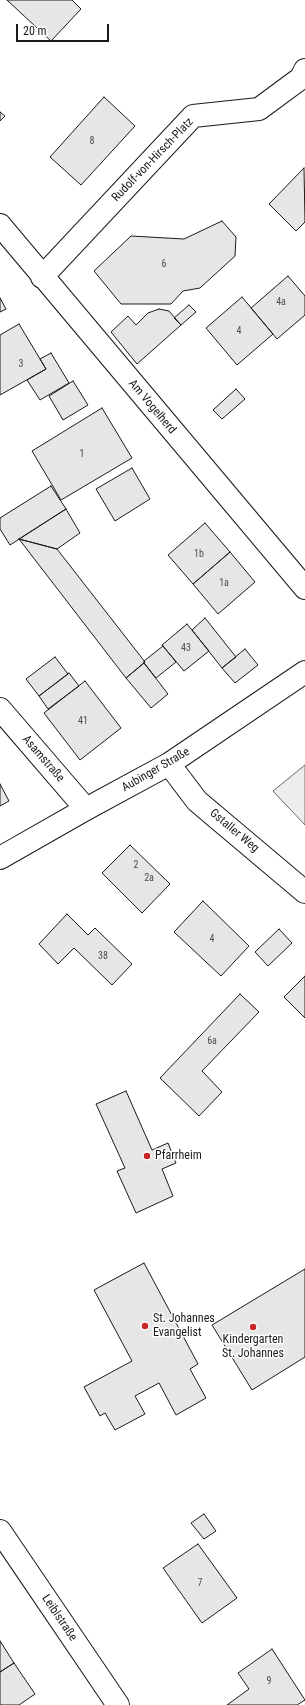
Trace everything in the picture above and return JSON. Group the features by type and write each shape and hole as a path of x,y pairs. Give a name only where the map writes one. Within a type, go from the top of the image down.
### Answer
{"street":[{"name":"Rudolf-von-Hirsch-Platz","path":"42,277 193,116 259,109 301,78 305,70"},
{"name":"Am Vogelherd","path":"0,225 42,277 305,588"},
{"name":"Aubinger Straße","path":"0,858 86,809 170,764 305,672"},
{"name":"Asamstraße","path":"0,709 86,809"},
{"name":"Gstaller Weg","path":"170,764 197,801 305,892"},
{"name":"Leiblstraße","path":"0,1531 118,1705"}],"shaded area":[{"path":"305,765 305,825 273,791"}],"building":[{"path":"7,0 72,0 81,9 51,41"},
{"path":"104,97 135,126 81,185 50,157"},
{"path":"0,112 5,116 0,121"},
{"path":"304,168 305,222 296,231 269,204"},
{"path":"222,221 236,237 235,256 200,288 183,291 171,304 121,304 94,271 131,236 184,239"},
{"path":"288,276 305,296 305,315 277,339 251,308"},
{"path":"242,297 273,334 237,365 206,328"},
{"path":"0,298 6,309 0,312"},
{"path":"189,305 196,312 181,325 174,318"},
{"path":"159,309 169,311 181,325 137,364 111,332 128,316 136,325 148,313"},
{"path":"19,324 46,369 0,395 0,335"},
{"path":"51,353 69,383 40,400 27,380 46,369 40,359"},
{"path":"73,381 88,405 63,420 49,396"},
{"path":"236,389 245,399 222,419 213,410"},
{"path":"102,408 132,458 61,500 32,451"},
{"path":"132,468 150,499 115,521 96,489"},
{"path":"51,486 66,509 10,545 0,529 0,518"},
{"path":"66,509 80,533 57,549 19,539"},
{"path":"205,523 230,552 193,584 168,555"},
{"path":"19,539 57,549 145,662 126,678"},
{"path":"230,552 255,582 218,614 193,584"},
{"path":"205,618 236,657 222,668 192,630"},
{"path":"187,624 209,651 184,671 162,645"},
{"path":"163,646 176,662 156,678 144,661"},
{"path":"245,649 258,665 235,683 222,668"},
{"path":"55,657 68,674 39,696 26,679"},
{"path":"144,663 168,694 151,708 126,678"},
{"path":"69,673 79,686 48,709 39,696"},
{"path":"85,681 121,728 80,760 44,713"},
{"path":"0,784 9,801 0,806"},
{"path":"130,845 170,884 142,913 102,873"},
{"path":"203,901 249,946 221,976 174,932"},
{"path":"67,914 88,935 95,928 132,964 112,985 74,948 58,964 39,944"},
{"path":"279,929 292,943 268,966 255,952"},
{"path":"305,976 305,1018 284,997"},
{"path":"240,994 259,1012 202,1071 222,1092 199,1116 160,1078"},
{"name":"Pfarrheim","path":"126,1091 152,1150 168,1143 176,1163 162,1169 173,1196 136,1213 117,1171 125,1168 96,1104"},
{"name":"St. Johannes Evangelist","path":"144,1263 198,1364 190,1369 206,1398 176,1415 159,1383 135,1396 145,1414 115,1430 105,1413 100,1416 84,1387 132,1361 94,1290"},
{"path":"305,1269 305,1357 252,1390 212,1325"},
{"path":"204,1514 216,1531 204,1539 191,1523"},
{"path":"198,1544 237,1598 202,1623 163,1568"},
{"path":"0,1641 14,1663 0,1672"},
{"path":"272,1649 305,1700 297,1705 227,1705 249,1689 238,1673"},
{"path":"14,1663 35,1694 19,1705 0,1705 0,1672"}],"place":[{"name":"Pfarrheim","path":"147,1156"},
{"name":"St. Johannes Evangelist","path":"145,1326"},
{"name":"Kindergarten St. Johannes","path":"253,1327"}]}
